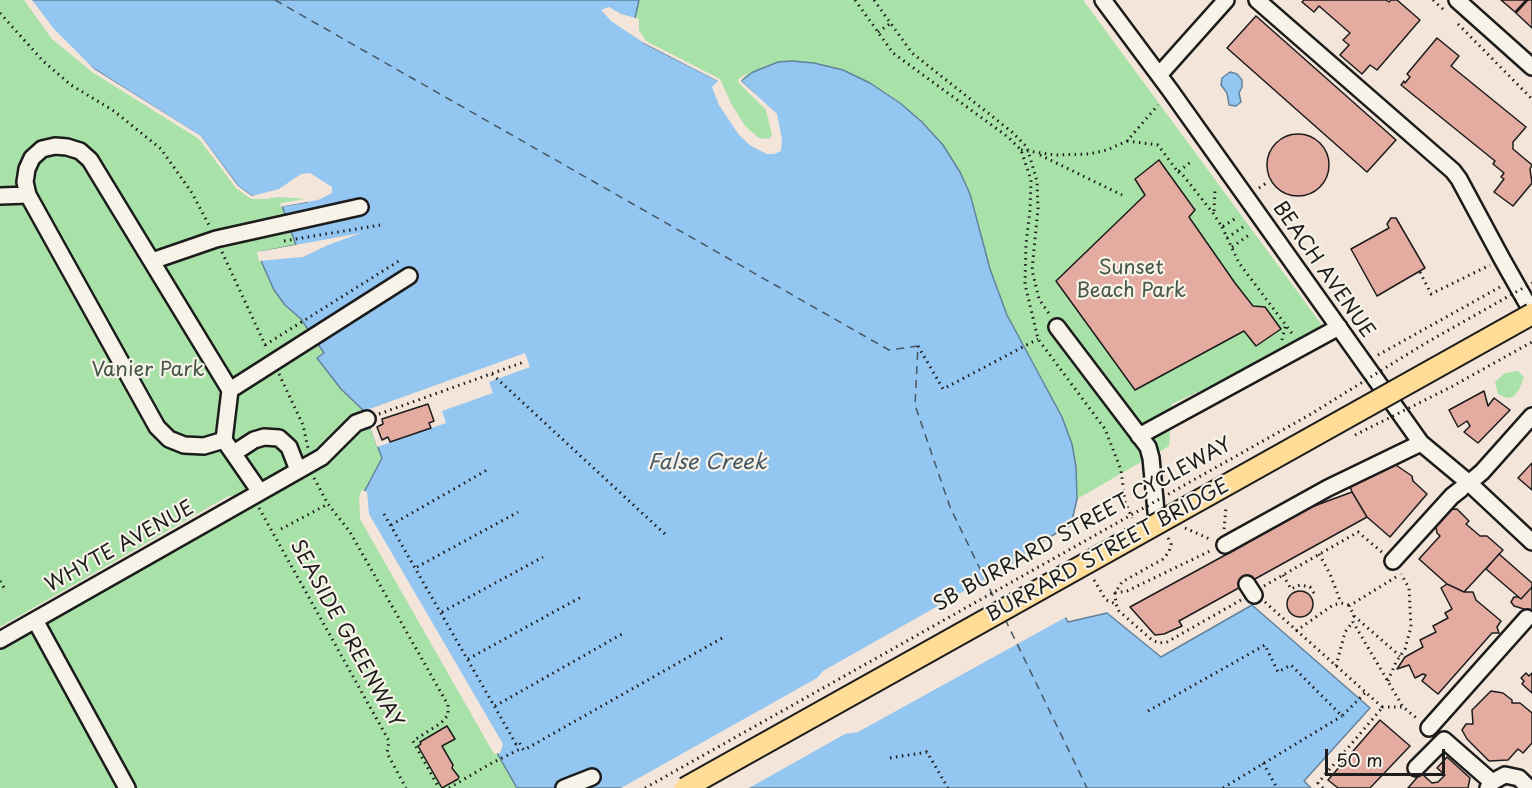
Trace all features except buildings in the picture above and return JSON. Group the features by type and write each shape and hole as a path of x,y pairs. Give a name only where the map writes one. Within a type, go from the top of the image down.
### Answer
{"main road":[{"name":"BURRARD STREET BRIDGE","path":"685,788 1532,313"}],"street":[{"name":"BEACH AVENUE","path":"1103,0 1421,443 1465,486 1532,542"},
{"path":"1159,75 1226,0"},
{"path":"1257,0 1453,171 1459,178 1532,313"},
{"path":"1456,0 1532,67"},
{"path":"256,494 229,447 230,390 90,160 80,151 55,146 42,149 32,158 27,169 25,182 28,195 157,427 169,439 184,445 229,447 264,437 279,438 304,467"},
{"path":"0,196 28,195"},
{"path":"152,261 216,239 360,207"},
{"path":"230,390 409,276"},
{"path":"1057,327 1148,447 1157,522 1070,569"},
{"path":"1139,436 1339,327"},
{"path":"1397,567 1452,496 1486,467 1532,416"},
{"name":"WHYTE AVENUE","path":"0,639 322,457 356,423 367,419"},
{"path":"1225,544 1328,488 1421,443"},
{"path":"1429,728 1527,618"},
{"path":"35,620 127,788"},
{"path":"1416,768 1443,740 1490,785 1505,775 1529,781"},
{"path":"564,788 591,777"}],"path":[{"path":"855,0 893,53 1008,136 1021,150 1055,155 1089,154 1107,150 1127,141 1158,105"},
{"path":"874,0 912,53 1012,132 1030,152 1037,181 1038,209 1032,270 1039,299 1057,327"},
{"path":"1433,0 1448,14"},
{"path":"0,13 43,61 70,84 114,111 161,149 175,166 207,221"},
{"path":"1457,22 1532,99"},
{"path":"878,32 891,23"},
{"path":"1127,141 1158,146 1213,213 1239,263 1286,324 1295,336 1281,344 1286,324"},
{"path":"1036,153 1122,195"},
{"path":"1178,172 1193,160"},
{"path":"1259,188 1268,182"},
{"path":"1213,213 1215,190"},
{"path":"1222,227 1236,218"},
{"path":"282,242 380,225"},
{"path":"1227,238 1243,227"},
{"path":"1232,247 1249,235"},
{"path":"223,255 265,345 402,259"},
{"path":"1419,272 1431,294 1502,259"},
{"name":"SB BURRARD STREET CYCLEWAY","path":"645,788 1311,414 1424,344 1532,283"},
{"path":"1380,354 1506,284"},
{"path":"918,346 943,389 1038,339"},
{"path":"367,419 524,362"},
{"path":"492,374 667,536"},
{"path":"282,380 303,425 308,442 304,467 350,532 448,705 448,715 441,723 413,741 439,788"},
{"path":"391,525 487,470"},
{"name":"SEASIDE GREENWAY","path":"256,494 389,741 387,753 406,788"},
{"path":"281,529 328,504"},
{"path":"1224,520 1226,507"},
{"path":"416,567 518,512"},
{"path":"384,514 516,744 519,742 522,748"},
{"path":"1185,528 1199,535"},
{"path":"1271,582 1358,532 1397,567 1409,588 1412,608 1411,627 1405,650 1388,681"},
{"path":"1115,593 1126,591 1225,544"},
{"path":"1169,552 1163,559 1122,582 1115,593 1119,611 1152,640 1159,643 1167,642 1247,597 1251,589 1382,707 1403,707 1353,622"},
{"path":"1319,554 1330,574 1341,603"},
{"path":"442,612 543,557"},
{"path":"1349,606 1397,567"},
{"path":"1092,575 1106,600 1116,604"},
{"path":"1283,575 1292,589 1300,585 1310,587 1316,596"},
{"path":"0,580 6,591"},
{"path":"468,659 583,596"},
{"path":"1296,631 1333,604 1341,603 1349,606 1354,615 1400,656"},
{"path":"1336,666 1345,632 1353,622 1354,615"},
{"path":"495,706 622,634"},
{"path":"449,788 490,764 522,748 524,750 724,637"},
{"path":"1148,711 1266,645 1278,672 1291,665 1342,716"},
{"path":"1223,788 1342,716 1366,692"},
{"path":"1323,788 1318,783 1382,707"},
{"path":"891,758 927,753 948,788"},
{"path":"1263,763 1277,788"}],"green space":[{"name":"Vanier Park","path":"0,0 27,0 201,136 238,186 307,196 285,305 301,319 325,354 317,359 341,389 364,411 382,458 362,496 363,517 517,788 0,788 0,649 243,511 230,495 0,627"},
{"name":"Sunset Beach Park","path":"639,0 1083,0 1327,332 1172,404 1169,446 1077,499 1076,467 1072,444 1062,417 1007,315 990,269 970,194 960,172 943,145 900,102 870,83 843,70 792,61 765,66 763,103 769,109 774,139 763,142 743,128 718,81 644,43 636,31 635,18"},
{"path":"1518,371 1524,377 1519,390 1513,397 1507,398 1498,394 1495,382 1505,373"}],"water":[{"name":"False Creek","path":"27,0 639,0 635,18 636,31 644,43 719,81 743,128 763,142 774,139 773,120 763,103 741,81 753,72 778,62 814,63 843,70 870,83 900,103 922,122 943,145 960,172 970,194 990,269 1007,315 1062,417 1072,444 1076,467 1077,499 1071,525 1030,548 1068,622 1107,613 1161,657 1252,605 1370,708 1304,781 1311,788 517,788 363,517 362,496 382,458 364,411 341,389 317,358 324,353 301,319 285,305 274,290 262,263 260,252 296,245 282,206 307,202 307,196 252,196 238,186 201,137 94,69 54,37"},
{"path":"1230,72 1237,74 1242,80 1239,93 1241,102 1236,106 1229,105 1227,93 1221,85 1222,78"}],"pier":[{"path":"24,0 32,0 54,29 94,69 201,136 238,186 252,196 279,189 301,174 310,173 332,187 332,193 318,200 279,207 281,203 306,199 279,197 251,199 236,188 199,139 92,72 52,39"},
{"path":"609,7 621,14 639,19 639,30 646,41 720,79 745,126 759,138 769,139 772,135 766,110 738,82 738,79 747,73 741,81 777,114 782,139 781,151 767,154 751,146 739,135 719,105 712,87 718,81 644,43 611,21 601,10"},
{"path":"361,233 303,257 259,261 257,252"},
{"path":"525,353 530,367 489,382 493,393 442,411 446,423 377,447 364,411"},
{"path":"362,490 367,492 369,514 503,744 500,753 494,754 360,519 359,496"},
{"path":"1035,551 1068,616 858,732 845,734 749,788 621,788 817,678 823,671"}],"ferry route":[{"path":"275,0 889,350 918,346 915,405 950,507 997,604"},
{"path":"1005,619 1087,788"}]}
